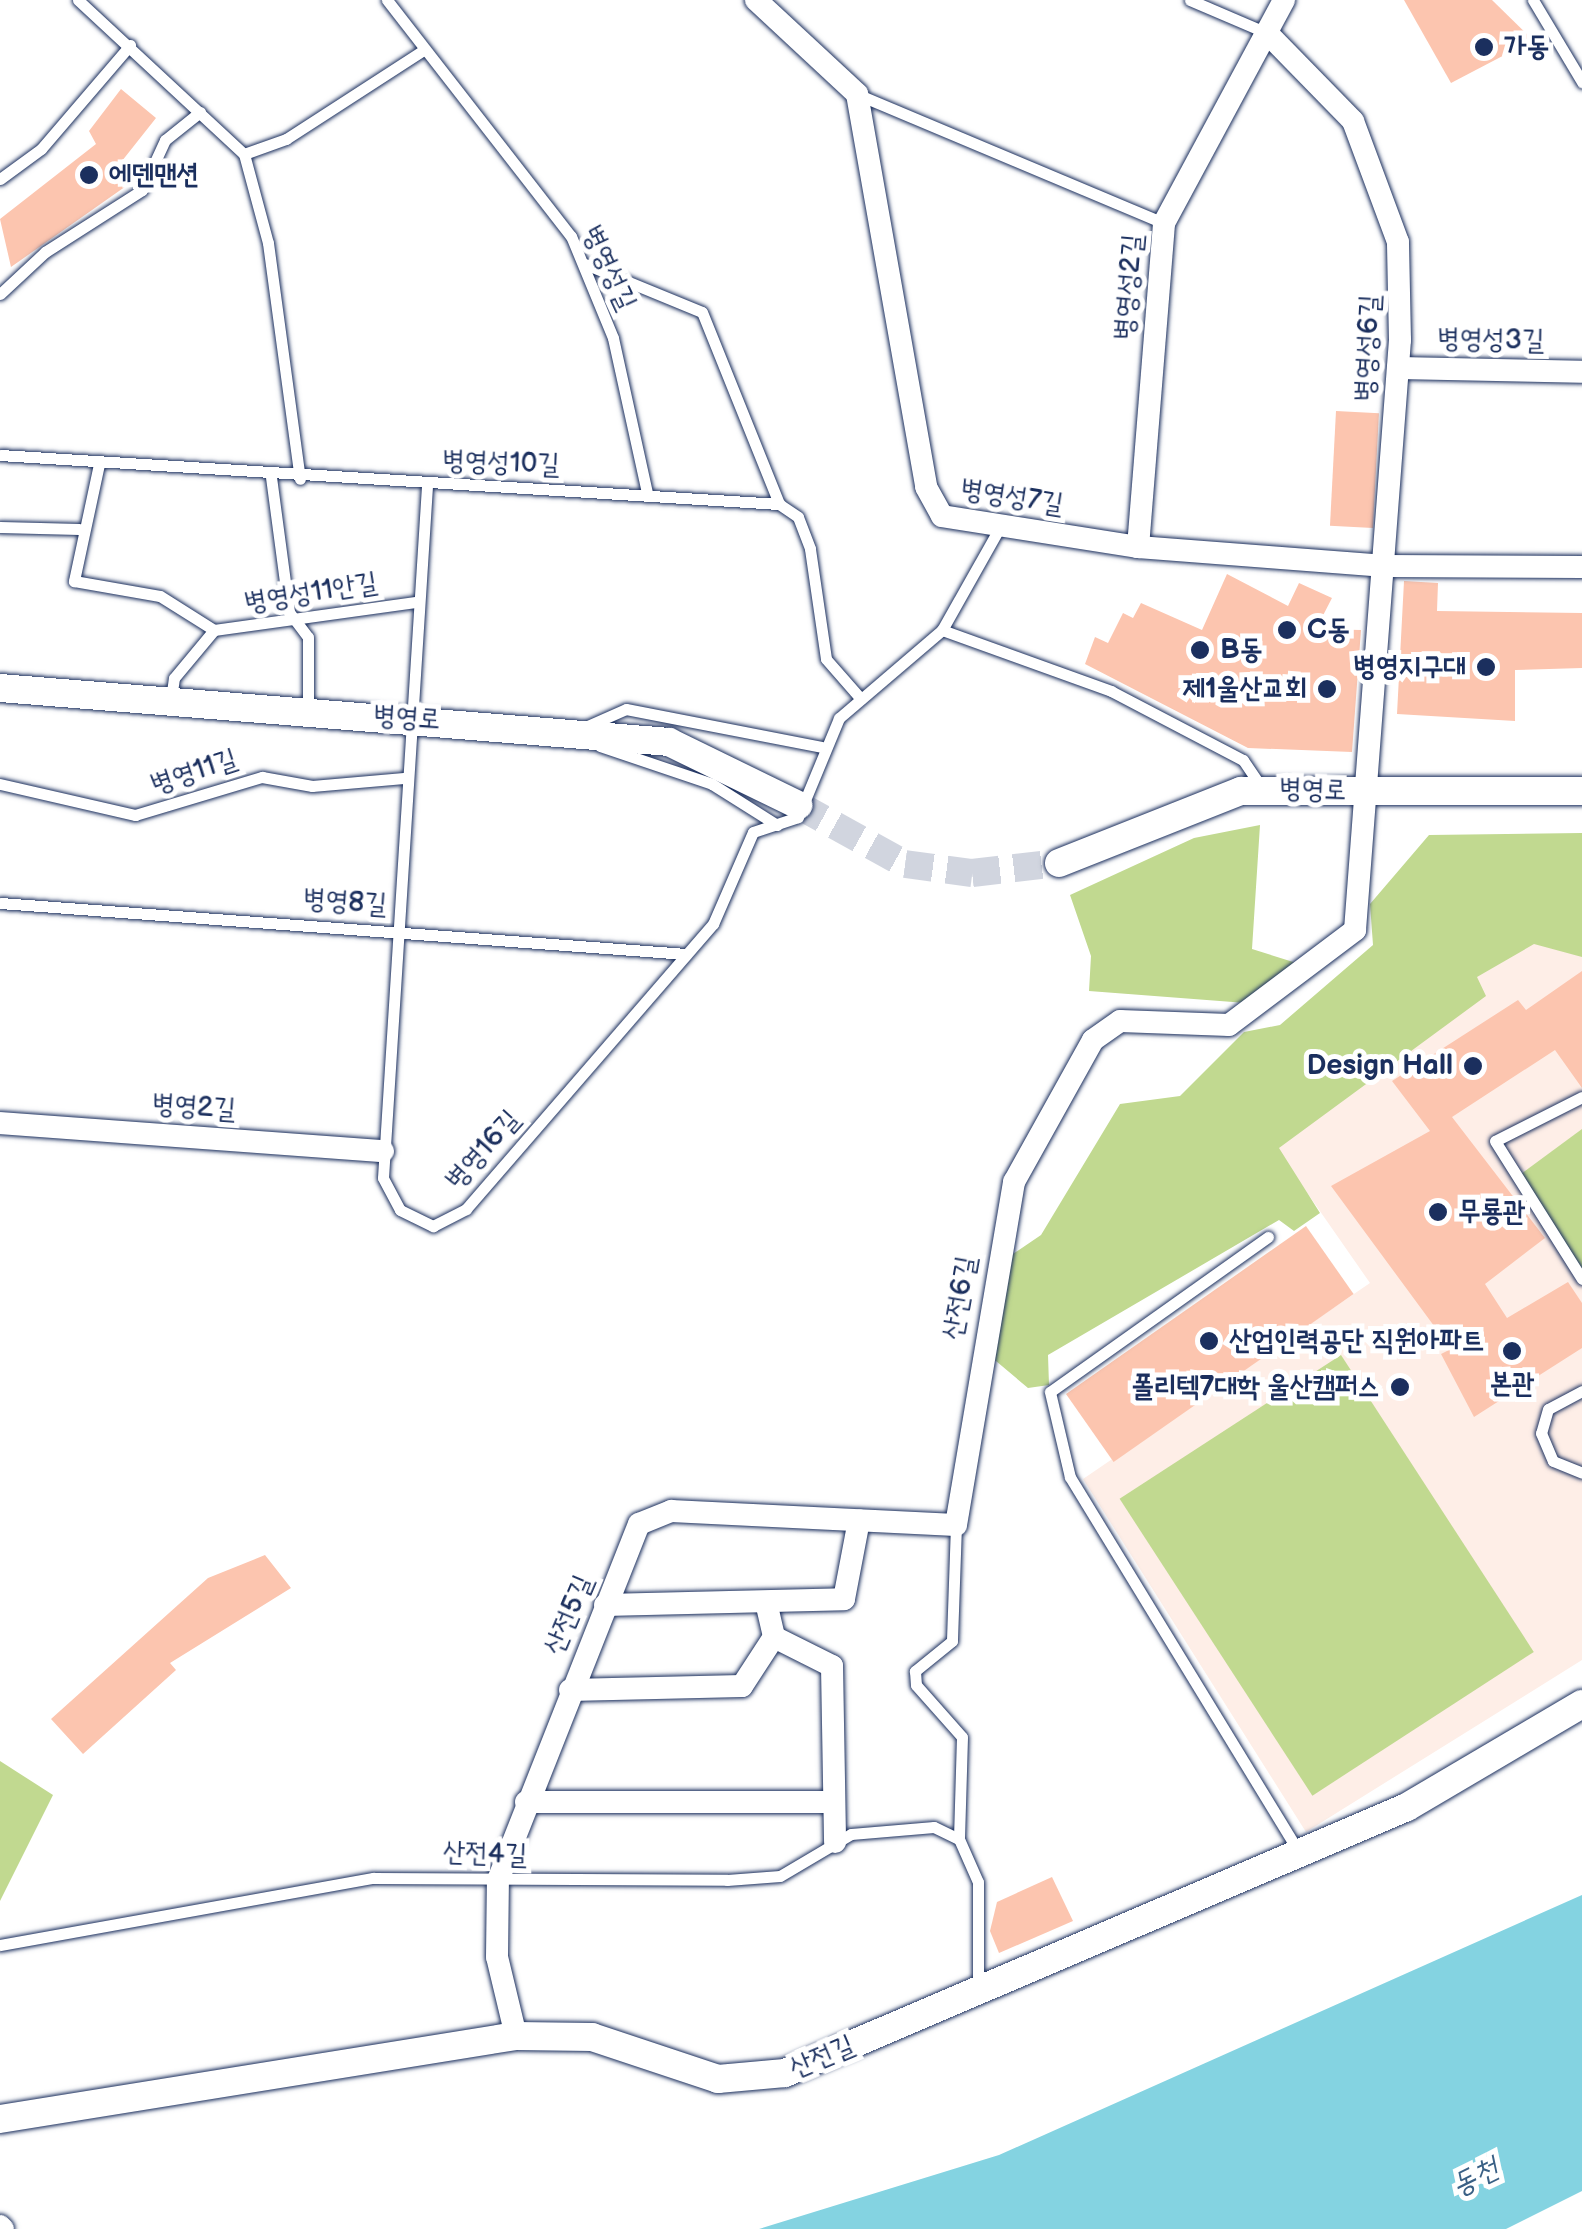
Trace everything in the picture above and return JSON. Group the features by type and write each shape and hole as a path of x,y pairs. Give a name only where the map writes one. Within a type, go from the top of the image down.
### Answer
{"street":[{"path":"756,0 857,94"},
{"name":"병영성2길","path":"1138,547 1164,223 1284,0"},
{"name":"병영성6길","path":"1266,33 1352,122 1374,163 1398,242 1398,368 1369,792"},
{"name":"병영성7길","path":"857,94 931,504 942,516 1138,547 1386,566 1582,566"},
{"name":"병영성3길","path":"1398,368 1582,372"},
{"name":"병영로","path":"0,688 577,731 669,742 798,805"},
{"name":"병영로","path":"1059,863 1262,788 1582,791"},
{"name":"산전6길","path":"956,1526 1014,1182 1093,1040 1120,1021 1230,1025 1346,940 1359,916 1369,792"},
{"name":"병영2길","path":"0,1123 383,1151"},
{"name":"산전5길","path":"516,2036 497,1957 498,1880 570,1690 640,1524 671,1512 956,1526"},
{"path":"605,1605 844,1600 859,1520"},
{"path":"570,1690 742,1686 774,1638 766,1602"},
{"path":"774,1638 832,1666 835,1842"},
{"name":"산전길","path":"0,2119 516,2036 592,2037 718,2078 762,2079 1296,1849 1407,1807 1582,1704"},
{"path":"526,1802 834,1802"}],"lane":[{"path":"78,0 244,154 277,294 300,480"},
{"name":"병영성길","path":"386,0 585,264 613,338 647,492"},
{"name":"병영성6길","path":"1190,0 1266,33"},
{"path":"1533,0 1582,82"},
{"path":"1568,53 1582,44"},
{"path":"0,179 40,149 130,45"},
{"path":"244,154 286,139 422,50"},
{"path":"857,94 1164,223"},
{"path":"0,294 45,252 142,190 165,140 200,112"},
{"path":"585,264 702,312 779,504 798,518 810,548 826,658 861,699"},
{"name":"병영성10길","path":"0,455 300,480 647,492 779,504"},
{"name":"병영성11안길","path":"99,464 78,529 74,581 160,596 214,630 298,624 417,602"},
{"path":"271,477 278,560 298,624 308,637 308,710"},
{"name":"병영16길","path":"426,486 407,718 382,1178 400,1210 418,1222 448,1222 686,954 728,900 753,832 777,825"},
{"path":"577,731 712,784 777,825 798,817 821,747 861,699 942,630 1000,526"},
{"path":"0,527 78,529"},
{"name":"병영성11안길","path":"170,700 174,678 214,630"},
{"path":"942,630 1111,691 1243,760 1262,788"},
{"path":"577,731 626,709 821,747"},
{"name":"병영11길","path":"0,784 134,815 262,777 312,786 404,778"},
{"name":"병영8길","path":"0,903 686,954"},
{"path":"1582,1097 1495,1141 1582,1279"},
{"path":"1268,1237 1050,1392 1070,1477 1296,1849"},
{"path":"1580,1477 1553,1461 1542,1433 1548,1409 1582,1391"},
{"name":"산전6길","path":"956,1526 952,1641 915,1671 916,1685 962,1737 959,1839 978,1882 978,1985"},
{"name":"산전4길","path":"0,1945 373,1878 780,1876 835,1842 934,1827 959,1839"}],"shaded area":[{"name":"폴리텍7대학 울산캠퍼스","path":"1582,854 1582,1660 1306,1832 1083,1479 1370,1283 1276,1148 1475,977"}],"green space":[{"path":"1260,825 1252,949 1306,966 1259,1004 1089,991 1091,956 1070,895 1194,838"},
{"path":"1582,833 1582,957 1534,944 1477,977 1486,996 1279,1148 1320,1213 1294,1231 1279,1220 1048,1355 1049,1385 1028,1388 990,1356 1010,1256 1041,1235 1120,1104 1180,1096 1244,1032 1280,1025 1373,945 1370,904 1429,835"},
{"path":"1582,1129 1582,1270 1521,1174"},
{"path":"1341,1355 1534,1652 1312,1796 1120,1499"},
{"path":"0,1761 53,1795 0,1901"}],"water":[{"name":"동천","path":"1582,1895 1582,2191 1506,2229 759,2229 999,2155"}],"building":[{"path":"1404,0 1492,0 1533,40 1451,83"},
{"name":"에덴맨션","path":"121,89 156,118 118,166 129,184 11,267 0,219 96,144 89,131"},
{"path":"1336,411 1379,413 1373,528 1330,526"},
{"path":"1227,574 1288,606 1299,583 1332,598 1316,629 1361,630 1352,752 1248,748 1085,664 1095,637 1108,643 1123,613 1133,618 1141,603 1202,630"},
{"path":"1404,581 1438,583 1437,611 1582,613 1582,668 1515,670 1515,721 1397,714"},
{"path":"1582,971 1582,1088 1555,1050 1452,1117 1545,1238 1485,1284 1507,1318 1568,1282 1582,1303 1582,1348 1474,1417 1441,1354 1451,1349 1331,1186 1430,1131 1392,1081 1518,1000 1526,1010"},
{"name":"산업인력공단 직원아파트","path":"1306,1226 1354,1294 1114,1462 1066,1394"},
{"path":"265,1555 291,1588 170,1663 176,1670 83,1754 51,1719 208,1578"},
{"path":"1052,1877 1073,1921 999,1953 990,1931 997,1902"}],"tunnel":[{"path":"798,805 905,864 972,873 1059,863"}],"place":[{"name":"가동","path":"1484,47"},
{"name":"에덴맨션","path":"89,175"},
{"name":"C동","path":"1287,630"},
{"name":"B동","path":"1200,650"},
{"name":"병영지구대","path":"1486,667"},
{"name":"제1울산교회","path":"1327,689"},
{"name":"Design Hall","path":"1473,1066"},
{"name":"무룡관","path":"1438,1212"},
{"name":"산업인력공단 직원아파트","path":"1209,1341"},
{"name":"본관","path":"1512,1351"},
{"name":"폴리텍7대학 울산캠퍼스","path":"1400,1387"}]}
